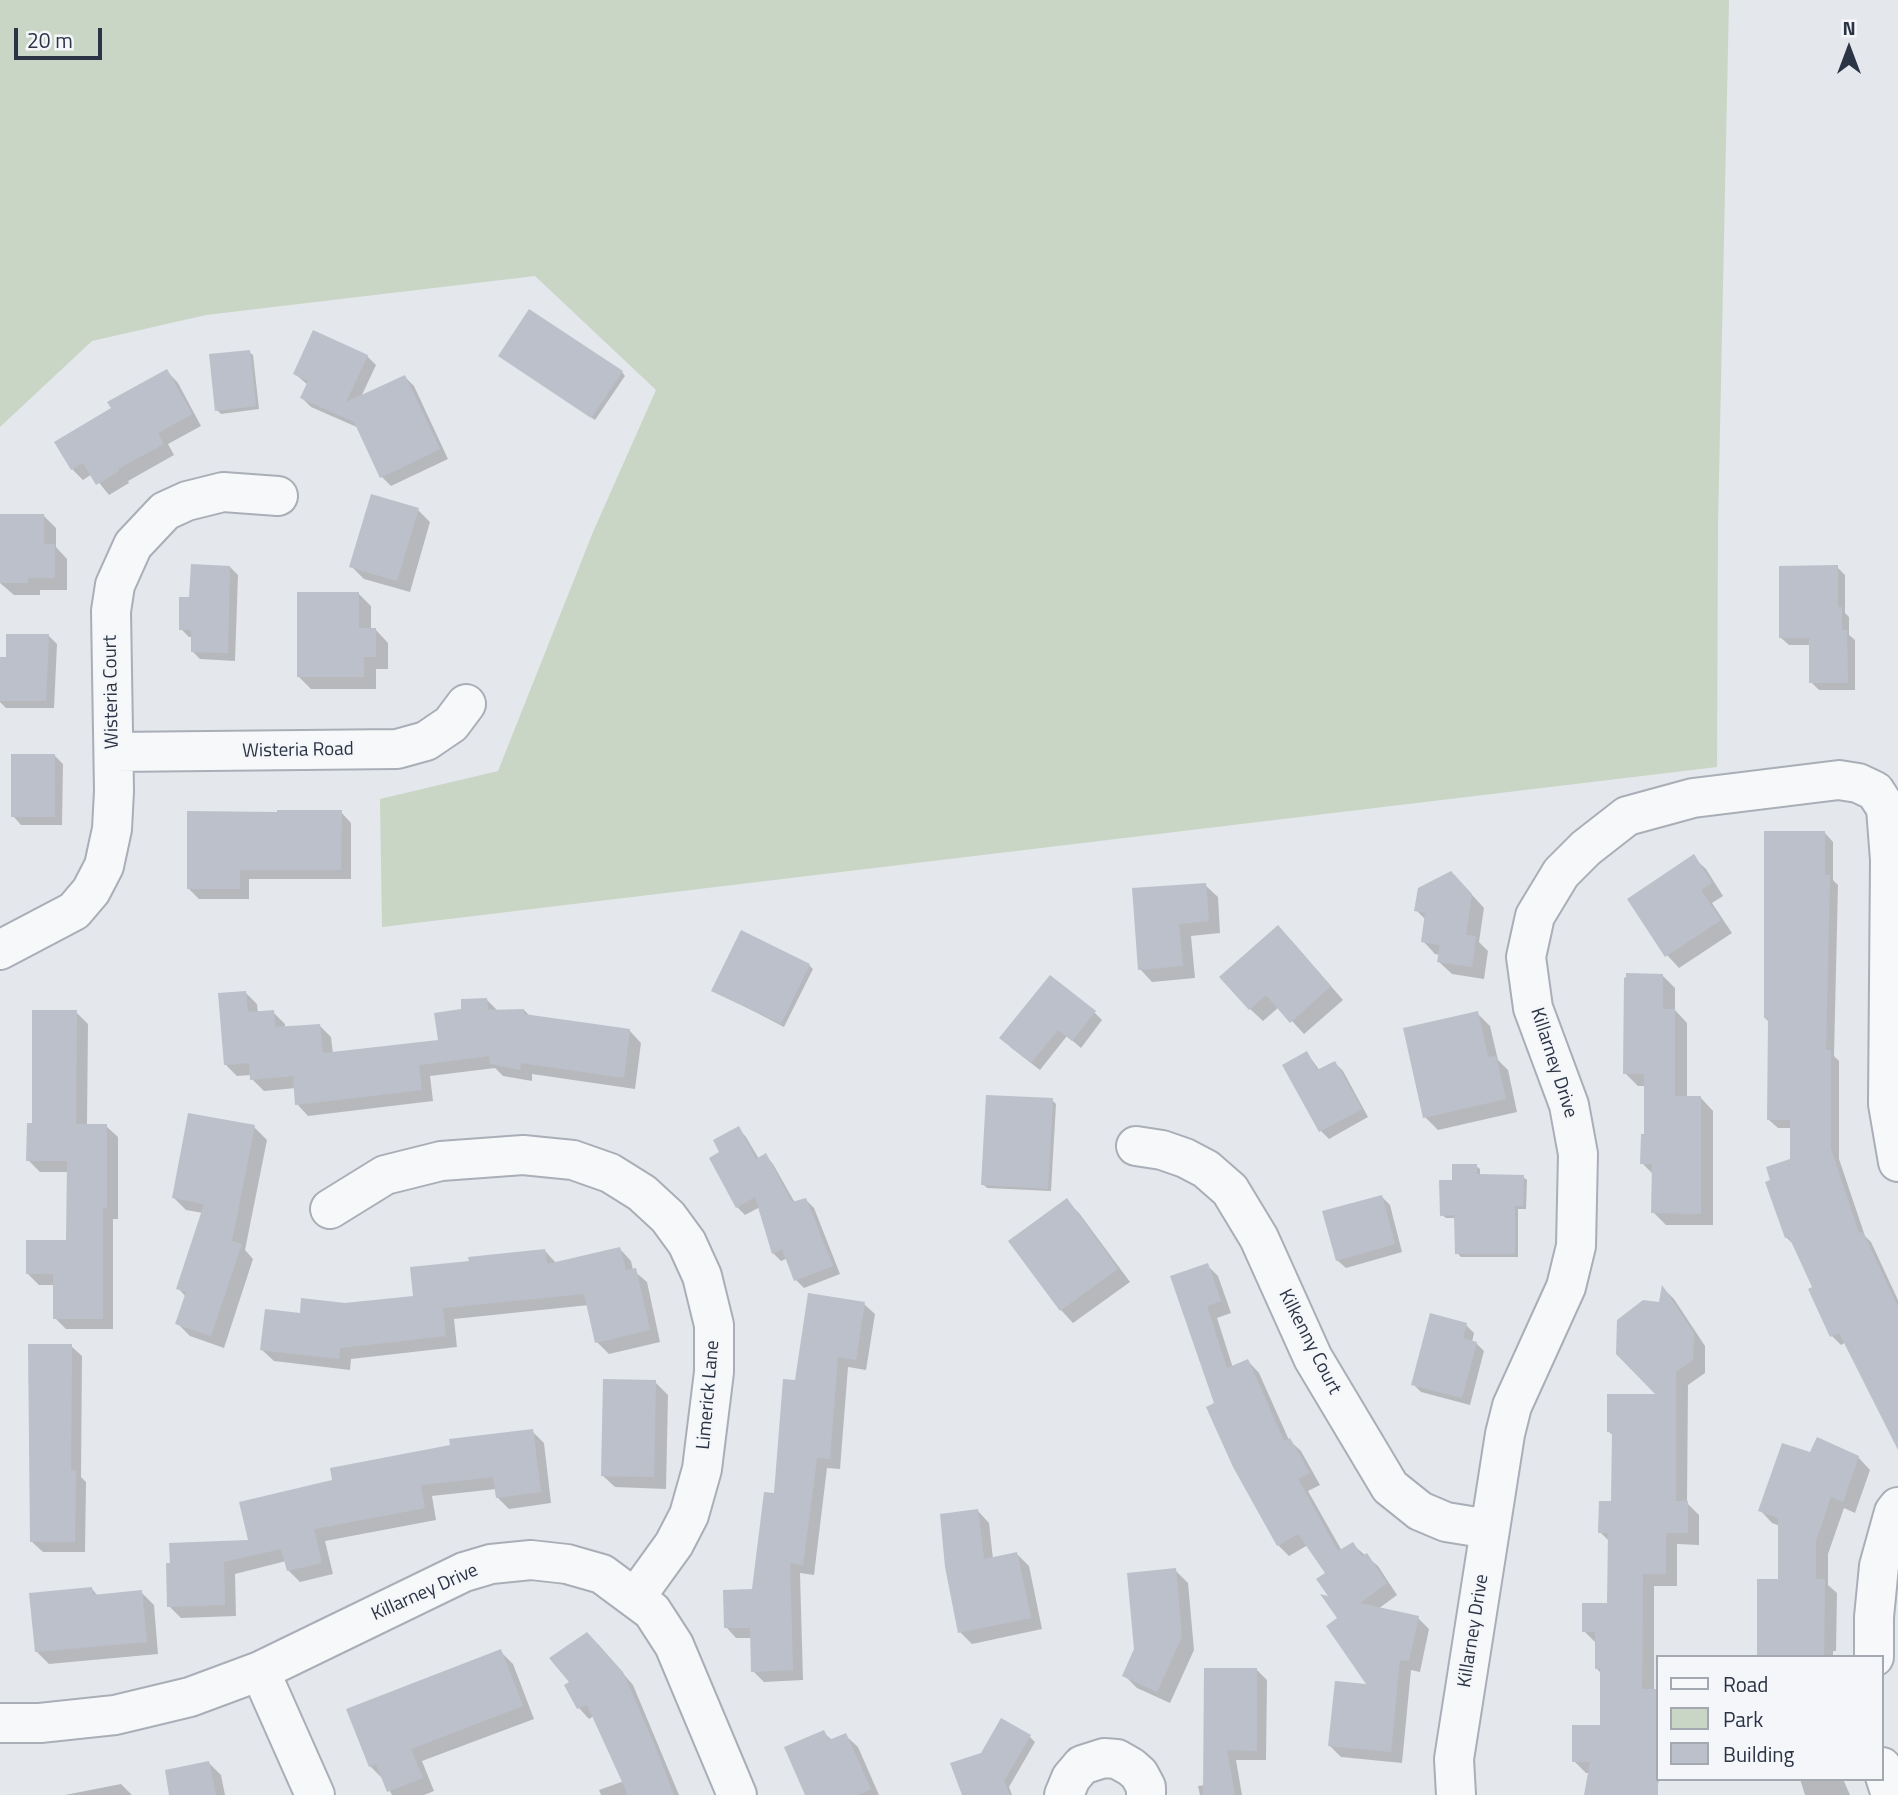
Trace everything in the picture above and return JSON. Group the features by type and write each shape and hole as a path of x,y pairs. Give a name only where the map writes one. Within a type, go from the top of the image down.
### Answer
{"street":[{"name":"Wisteria Court","path":"0,950 74,911 91,891 104,866 112,830 114,752 111,611 115,585 133,545 165,511 187,501 223,492 278,496"},
{"name":"Wisteria Road","path":"114,752 380,751 426,741 451,724 466,704"},
{"name":"Killarney Drive","path":"1455,1795 1454,1759 1489,1530 1512,1406 1566,1287 1576,1246 1578,1154 1569,1105 1533,1008 1526,957 1535,916 1561,873 1586,848 1628,816 1693,798 1839,780 1858,783 1875,791 1886,808 1890,860 1888,1104 1898,1162"},
{"name":"Kilkenny Court","path":"1136,1146 1162,1150 1185,1158 1206,1169 1230,1189 1259,1238 1313,1358 1390,1487 1420,1511 1446,1522 1489,1530"},
{"name":"Limerick Lane","path":"330,1209 385,1175 441,1161 523,1155 573,1160 610,1173 642,1193 668,1217 687,1244 702,1276 714,1325 714,1372 702,1469 689,1515 674,1544 635,1598"},
{"path":"1874,1655 1878,1566 1894,1512 1898,1507"},
{"name":"Killarney Drive","path":"0,1723 40,1723 116,1715 190,1697 260,1671 464,1572 491,1564 531,1560 568,1564 602,1574 652,1611 674,1645 737,1795"},
{"path":"260,1671 315,1795"},
{"path":"1064,1795 1071,1778 1082,1765 1104,1758 1117,1759 1135,1770 1146,1787 1146,1795"},
{"path":"1884,1773 1891,1795"}],"green space":[{"path":"0,0 1729,0 1718,525 1717,767 382,927 380,799 498,771 593,532 656,390 535,276 206,315 92,341 0,427"}],"building":[{"path":"529,309 623,371 591,418 498,356"},
{"path":"313,330 368,355 346,402 405,375 440,449 380,478 354,422 300,398 308,381 293,374"},
{"path":"250,350 256,406 215,411 209,354"},
{"path":"167,369 192,414 158,433 164,444 118,469 119,471 96,485 83,463 71,470 54,442 111,408 107,402"},
{"path":"371,494 419,508 397,581 349,567"},
{"path":"0,514 44,514 44,544 55,544 55,578 28,578 28,583 0,583"},
{"path":"191,564 230,566 228,653 191,652 191,630 179,630 179,597 189,597"},
{"path":"1838,565 1838,607 1842,607 1842,630 1847,630 1848,683 1809,683 1809,638 1779,638 1779,566"},
{"path":"297,592 359,592 359,628 376,628 376,657 364,657 364,677 297,677"},
{"path":"6,634 49,634 46,701 0,701 0,657 6,657"},
{"path":"11,754 55,754 55,817 11,817"},
{"path":"342,810 341,870 240,870 240,889 187,889 187,811"},
{"path":"1764,831 1825,831 1825,875 1830,875 1826,1050 1831,1050 1831,1149 1859,1233 1863,1232 1898,1307 1898,1450 1839,1333 1830,1337 1808,1289 1812,1287 1789,1237 1785,1238 1765,1182 1770,1180 1766,1167 1790,1159 1790,1120 1767,1120"},
{"path":"1694,854 1712,883 1701,890 1721,920 1665,957 1627,899"},
{"path":"1451,871 1472,894 1466,935 1476,936 1472,967 1437,962 1440,945 1421,942 1425,913 1414,911 1418,888"},
{"path":"1206,883 1209,921 1179,924 1183,966 1138,970 1132,888"},
{"path":"1278,925 1331,986 1290,1023 1266,995 1249,1010 1219,977"},
{"path":"741,930 810,964 781,1024 711,991"},
{"path":"1626,973 1663,974 1663,1009 1675,1009 1675,1096 1701,1096 1701,1214 1651,1213 1652,1164 1640,1164 1641,1134 1644,1134 1644,1074 1623,1074"},
{"path":"1050,975 1096,1011 1072,1041 1058,1030 1031,1063 999,1038"},
{"path":"246,991 248,1012 274,1010 275,1027 320,1024 323,1053 438,1040 434,1013 461,1009 461,999 487,998 488,1010 524,1009 524,1014 630,1029 624,1078 521,1063 520,1070 490,1064 489,1056 419,1065 422,1090 295,1105 293,1076 250,1080 249,1063 224,1065 218,993"},
{"path":"32,1010 77,1010 76,1124 107,1124 107,1208 103,1208 103,1319 53,1319 53,1274 26,1274 26,1240 66,1240 67,1161 26,1161 27,1123 32,1123"},
{"path":"1478,1011 1488,1057 1496,1056 1506,1099 1423,1118 1403,1028"},
{"path":"1307,1051 1317,1070 1335,1061 1362,1109 1319,1132 1282,1065"},
{"path":"986,1095 1053,1098 1048,1189 981,1185"},
{"path":"188,1113 255,1125 232,1241 242,1244 211,1336 175,1324 186,1292 176,1289 204,1204 172,1198"},
{"path":"739,1126 756,1159 766,1153 792,1202 806,1198 833,1266 794,1281 782,1249 772,1254 755,1197 736,1208 709,1158 719,1152 713,1140"},
{"path":"1452,1164 1477,1164 1477,1174 1524,1175 1523,1206 1515,1206 1515,1254 1455,1254 1454,1215 1440,1216 1439,1180 1452,1180"},
{"path":"1382,1195 1395,1244 1336,1261 1322,1211"},
{"path":"1067,1198 1118,1269 1060,1311 1008,1241"},
{"path":"620,1247 626,1270 636,1268 650,1330 595,1343 584,1294 443,1308 446,1336 340,1348 339,1359 260,1350 265,1309 300,1313 301,1298 345,1303 413,1296 410,1267 469,1261 468,1257 545,1249 547,1264"},
{"path":"1208,1263 1221,1301 1207,1306 1227,1368 1248,1359 1284,1441 1290,1438 1310,1473 1298,1479 1338,1551 1353,1542 1362,1556 1367,1553 1387,1583 1360,1603 1419,1616 1409,1661 1400,1660 1391,1752 1328,1746 1335,1681 1366,1684 1326,1626 1337,1618 1320,1594 1328,1596 1316,1579 1325,1573 1298,1534 1277,1546 1233,1467 1206,1407 1214,1403 1170,1276"},
{"path":"1662,1285 1694,1333 1693,1360 1676,1372 1676,1501 1688,1501 1688,1533 1666,1533 1666,1574 1643,1574 1642,1689 1657,1689 1658,1795 1584,1795 1590,1762 1572,1762 1572,1725 1600,1725 1600,1669 1595,1669 1595,1632 1582,1632 1582,1603 1607,1603 1608,1533 1598,1533 1599,1501 1611,1501 1612,1432 1607,1432 1607,1394 1655,1394 1616,1354 1617,1320 1643,1300 1659,1302"},
{"path":"808,1293 865,1302 856,1360 838,1357 830,1459 817,1458 803,1565 790,1563 793,1670 751,1672 750,1628 724,1628 723,1590 752,1589 764,1492 774,1493 783,1379 795,1380"},
{"path":"1430,1313 1467,1323 1463,1338 1477,1342 1462,1398 1411,1385"},
{"path":"28,1344 72,1344 71,1470 76,1470 75,1542 30,1542"},
{"path":"603,1379 656,1380 654,1477 601,1476"},
{"path":"533,1429 541,1492 496,1498 493,1477 421,1485 425,1508 314,1529 322,1563 287,1571 281,1549 224,1562 225,1605 167,1607 166,1563 170,1563 169,1543 248,1540 239,1502 332,1480 330,1468 450,1445 449,1439"},
{"path":"1817,1437 1859,1456 1843,1502 1831,1497 1816,1541 1816,1579 1825,1579 1824,1655 1757,1655 1757,1579 1778,1579 1778,1518 1758,1511 1782,1443 1810,1452"},
{"path":"978,1509 984,1559 1017,1552 1031,1618 958,1633 945,1567 940,1514"},
{"path":"1176,1568 1182,1637 1157,1692 1122,1676 1134,1649 1127,1573"},
{"path":"92,1587 93,1595 142,1590 147,1642 35,1652 29,1593"},
{"path":"587,1632 623,1672 674,1795 628,1795 587,1705 577,1709 564,1685 569,1682 549,1658"},
{"path":"501,1649 523,1706 411,1749 423,1778 387,1792 376,1764 369,1767 346,1709"},
{"path":"1204,1668 1257,1668 1257,1751 1227,1750 1235,1795 1203,1795"},
{"path":"1001,1718 1031,1735 1004,1781 1010,1795 962,1795 950,1763 981,1753"},
{"path":"824,1730 829,1740 846,1733 871,1789 858,1795 805,1795 784,1747"},
{"path":"209,1761 216,1795 169,1795 165,1770"}]}
